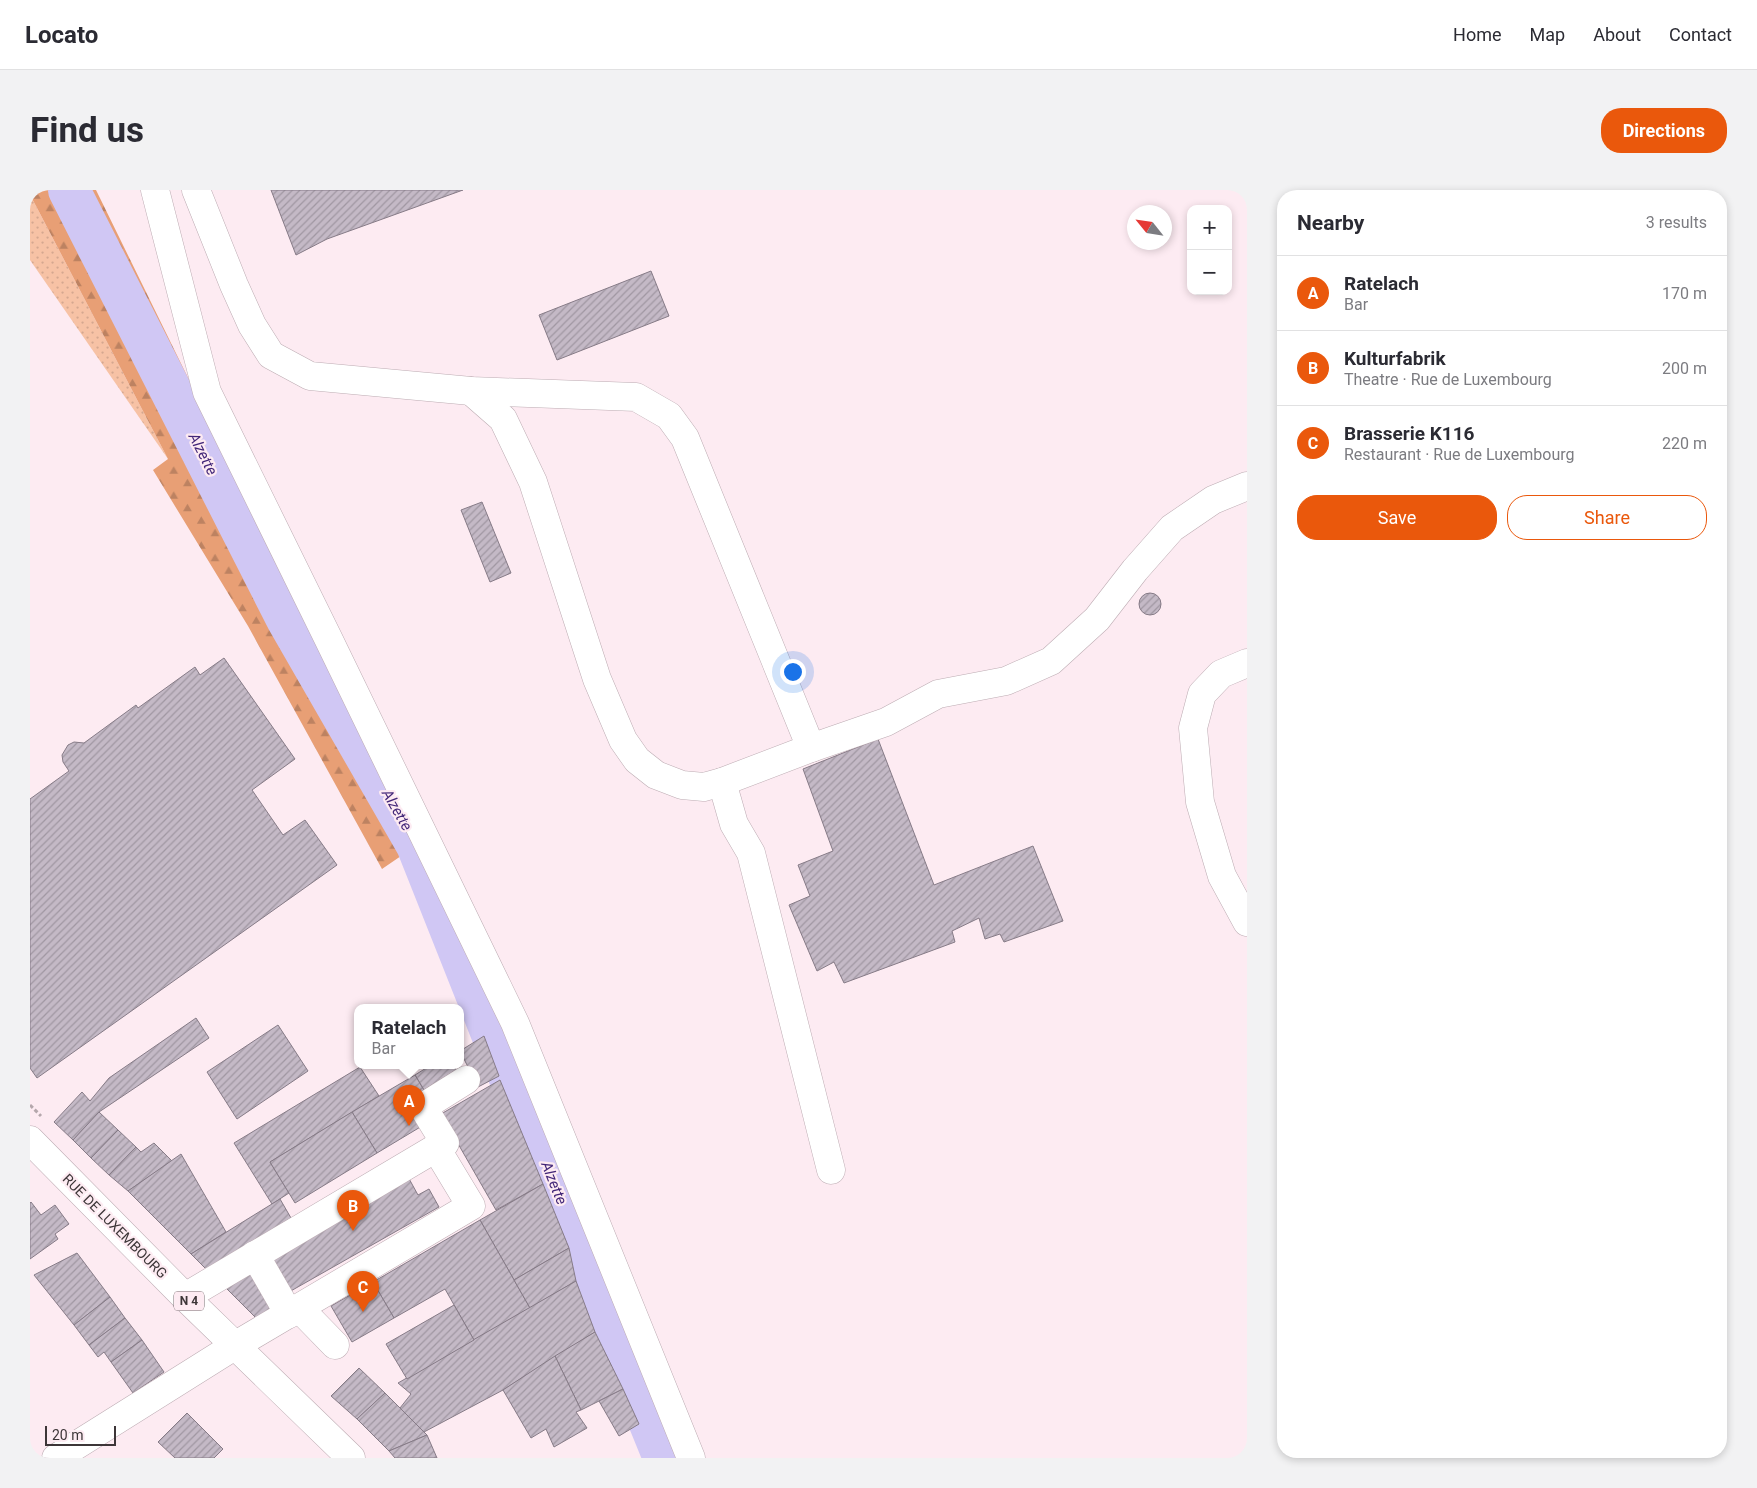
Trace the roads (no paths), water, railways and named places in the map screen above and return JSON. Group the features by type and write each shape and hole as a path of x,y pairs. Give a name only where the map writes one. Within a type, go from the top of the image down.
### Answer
{"main road":[{"path":"155,190 207,392 514,1023 691,1458"},
{"path":"196,190 252,325 271,355 310,376 471,391 636,397 669,416 685,438 812,748"},
{"path":"471,391 503,419 533,482 597,679 623,740 637,760 656,775 682,785 704,787 722,782 886,722 938,694 1006,681 1051,661 1097,619 1135,570 1172,528 1213,500 1247,486"},
{"path":"1247,663 1222,674 1202,694 1193,728 1200,802 1222,876 1247,922"},
{"path":"722,782 734,824 751,853 831,1170"},
{"path":"185,1297 445,1144 423,1107 466,1080"},
{"name":"RUE DE LUXEMBOURG","path":"30,1140 185,1297 351,1458"},
{"path":"56,1458 236,1345 471,1206 436,1148"},
{"path":"255,1255 294,1311 335,1345"}],"waterway":[{"name":"Alzette","path":"69,190 287,619 417,845 664,1458"}],"place":[{"name":"Ratelach","path":"409,1126"},
{"name":"Kulturfabrik","path":"353,1231"},
{"name":"Brasserie K116","path":"363,1312"}]}
